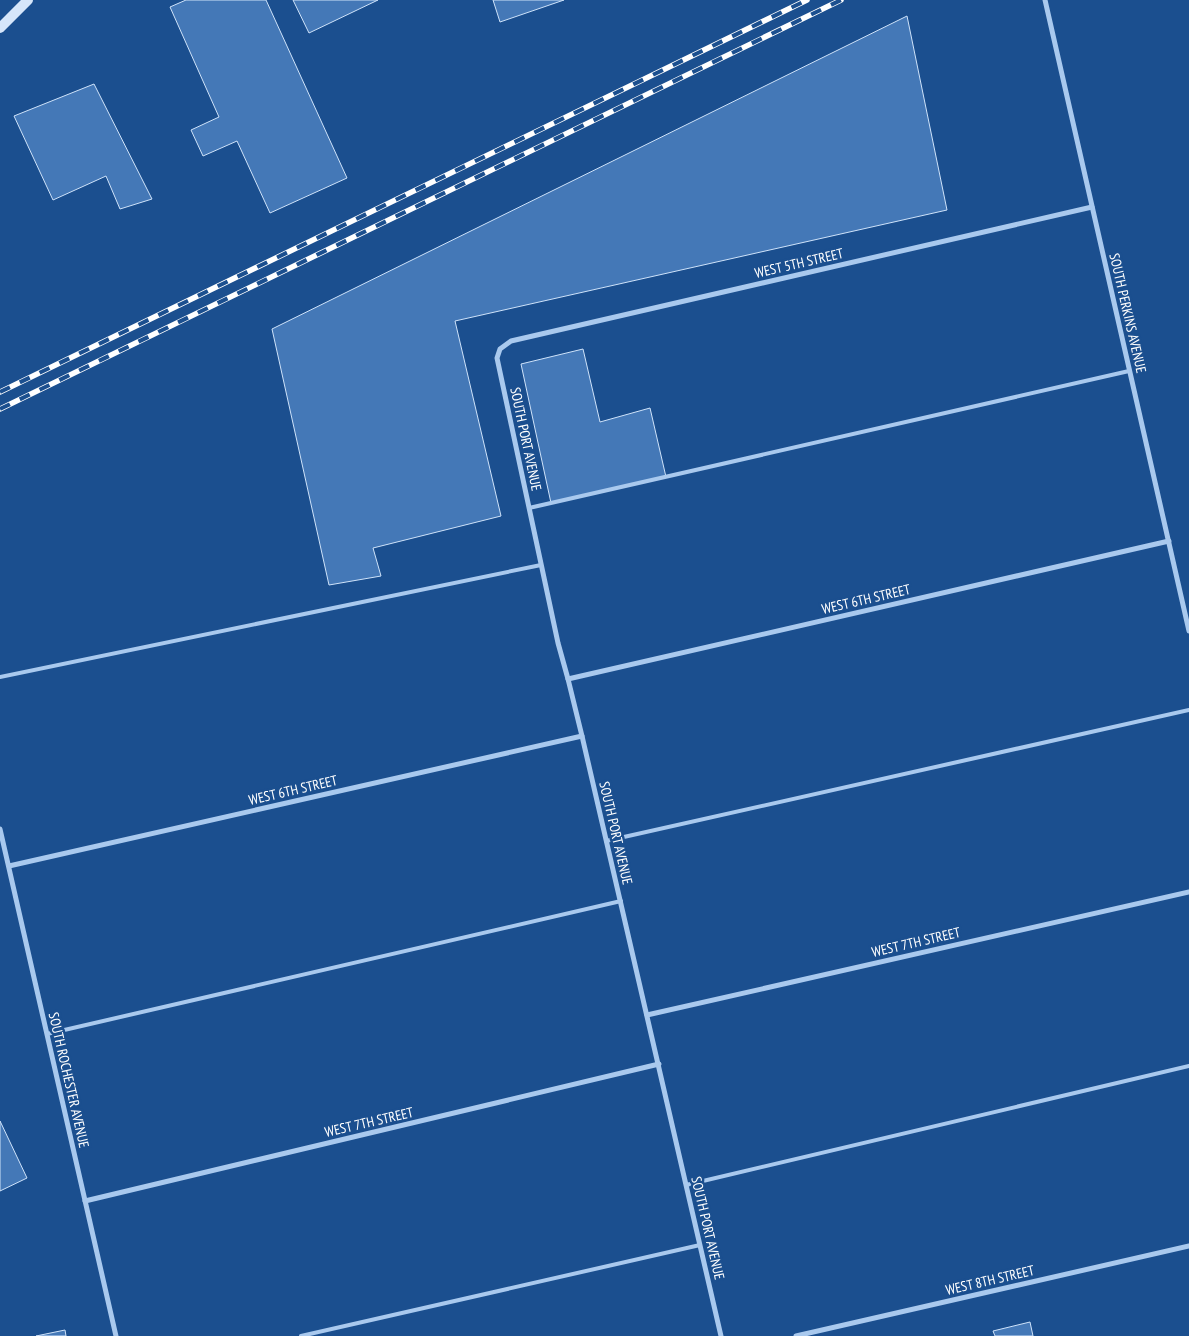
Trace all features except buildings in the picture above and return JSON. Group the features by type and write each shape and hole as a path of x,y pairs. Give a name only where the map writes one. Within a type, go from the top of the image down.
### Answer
{"main road":[{"path":"0,28 28,0"}],"street":[{"name":"SOUTH PERKINS AVENUE","path":"1045,0 1189,631"},
{"name":"WEST 5TH STREET","path":"511,341 1092,207"},
{"name":"SOUTH PORT AVENUE","path":"511,341 500,349 498,358 541,565 558,643 648,1015 721,1336"},
{"name":"WEST 6TH STREET","path":"568,679 1169,541"},
{"name":"WEST 6TH STREET","path":"9,866 582,736"},
{"name":"SOUTH ROCHESTER AVENUE","path":"0,829 116,1336"},
{"name":"WEST 7TH STREET","path":"648,1015 1189,892"},
{"name":"WEST 7TH STREET","path":"84,1201 659,1064"},
{"name":"WEST 8TH STREET","path":"796,1336 1189,1246"}],"lane":[{"path":"529,508 1129,371"},
{"path":"0,677 541,565"},
{"path":"606,841 1189,710"},
{"path":"47,1034 620,901"},
{"path":"686,1185 1189,1066"},
{"path":"301,1336 700,1245"}],"railway":[{"path":"0,392 807,0"},
{"path":"0,409 841,0"}]}
